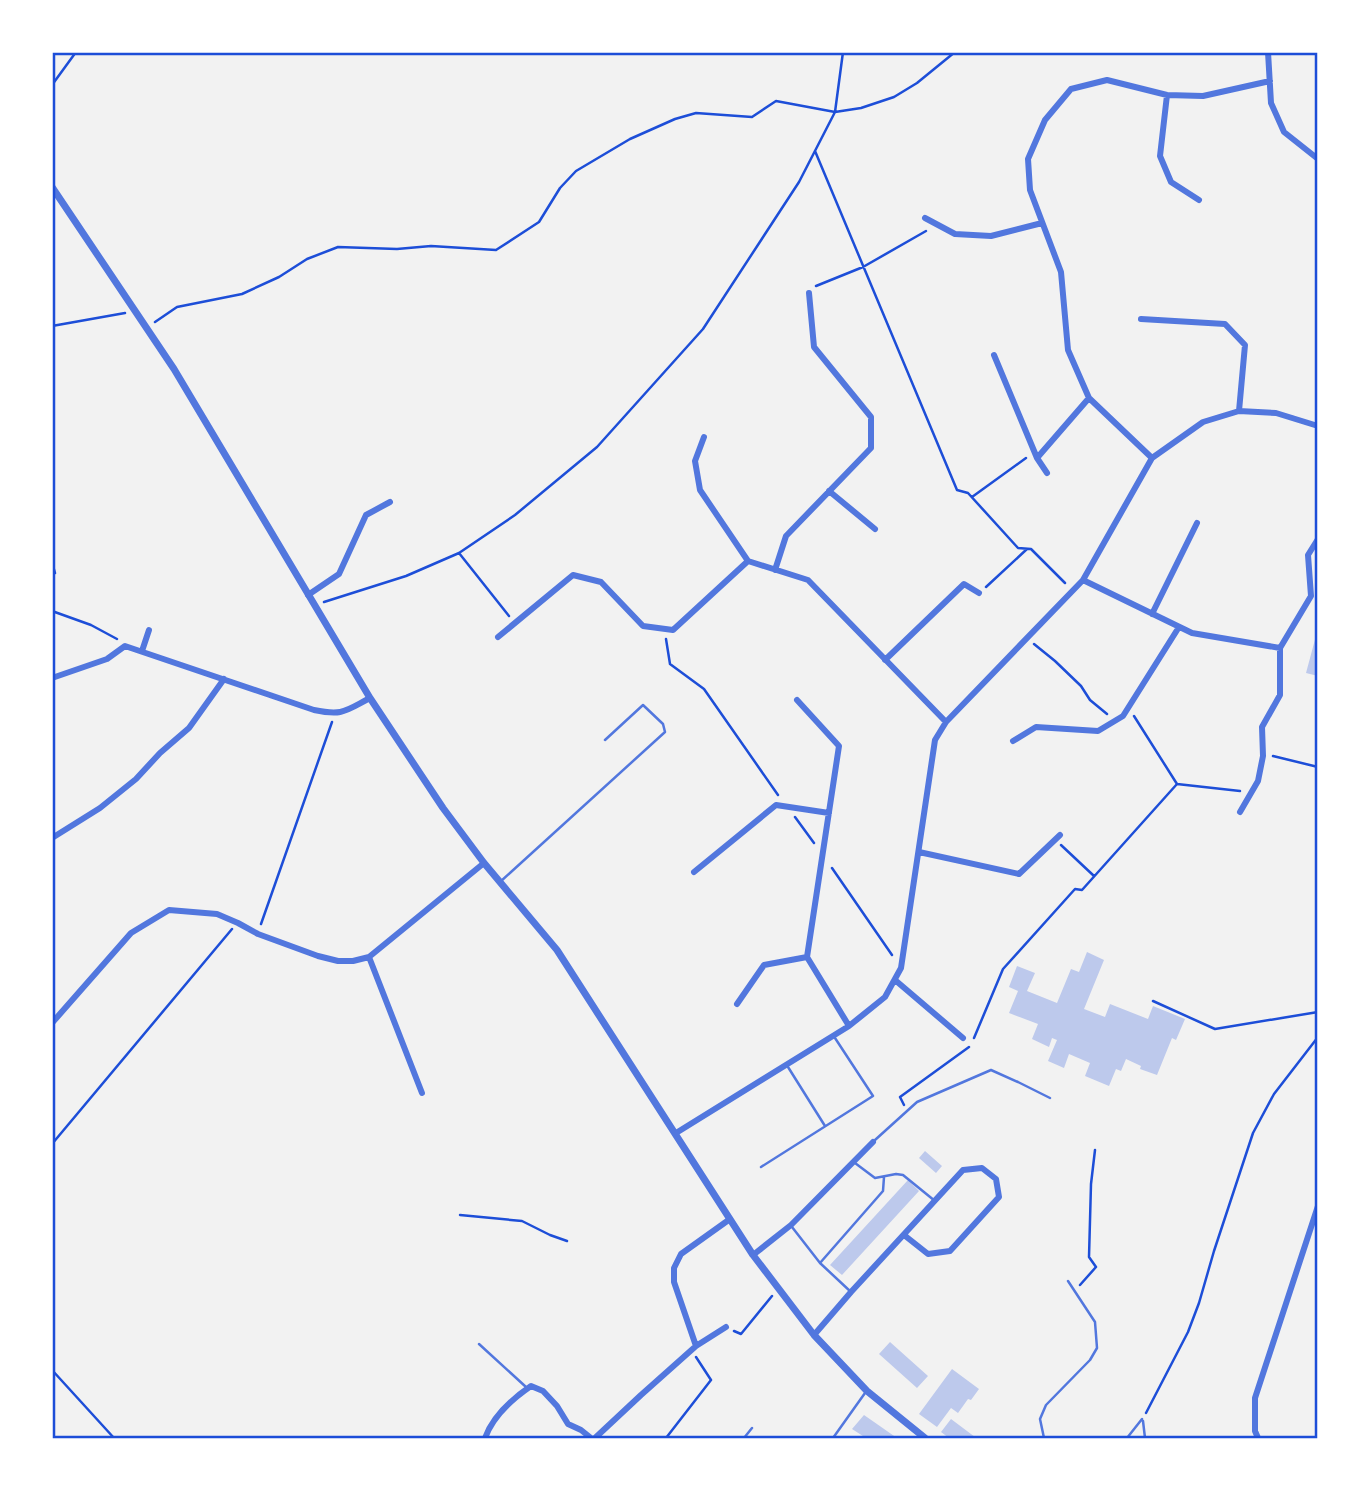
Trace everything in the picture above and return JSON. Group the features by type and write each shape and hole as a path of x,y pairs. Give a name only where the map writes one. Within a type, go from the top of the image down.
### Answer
{"street":[{"path":"1268,52 1271,103 1284,132 1318,159"},
{"path":"1152,458 1089,398 1068,351 1061,272 1030,190 1028,159 1045,120 1071,89 1107,80 1167,95 1203,96 1270,81"},
{"path":"1167,95 1160,156 1171,182 1199,200"},
{"path":"52,187 174,369 370,698 443,808 484,863 557,950 753,1255 814,1335 867,1391 925,1438"},
{"path":"925,218 955,234 991,236 1042,223"},
{"path":"775,570 786,536 871,448 871,417 814,347 809,293"},
{"path":"1141,319 1225,324 1245,345 1239,411"},
{"path":"994,355 1036,454 1047,473"},
{"path":"1036,454 1089,398"},
{"path":"676,1133 849,1026 885,997 901,968 935,740 946,722 1083,580 1152,458 1203,422 1239,411 1276,413 1318,426"},
{"path":"704,437 695,461 700,490 748,561 808,580 946,722"},
{"path":"830,491 875,530"},
{"path":"309,595 338,573 366,515 390,502"},
{"path":"1152,614 1197,523"},
{"path":"1240,812 1258,781 1263,753 1262,727 1280,695 1280,648 1311,596 1308,555 1318,539"},
{"path":"498,637 573,575 601,582 643,626 673,631 748,561"},
{"path":"1083,580 1192,633 1280,648"},
{"path":"886,660 964,583 979,593"},
{"path":"1013,741 1036,727 1098,732 1123,716 1178,627"},
{"path":"142,651 149,629"},
{"path":"52,678 107,659 125,646 314,710 342,713 370,698"},
{"path":"52,838 100,808 136,779 189,728 223,679"},
{"path":"797,700 839,746 807,957 849,1026"},
{"path":"694,872 776,805 829,813"},
{"path":"919,852 1019,874 1058,837"},
{"path":"52,1023 131,933 169,910 217,914 258,934 318,957 353,961 369,957 484,863"},
{"path":"369,957 422,1093"},
{"path":"737,1004 764,965 807,957"},
{"path":"895,980 963,1038"},
{"path":"753,1255 791,1226 873,1142"},
{"path":"814,1335 850,1292 963,1170 982,1168 996,1179 999,1197 950,1251 928,1254 904,1235"},
{"path":"1258,1438 1255,1431 1255,1398 1318,1206"},
{"path":"694,1348 674,1282 674,1268 681,1254 730,1219"},
{"path":"485,1438 489,1428 512,1399 531,1386 543,1391 557,1406 568,1424 593,1438 694,1348 726,1327"}],"lane":[{"path":"500,882 665,732 663,724 643,705 605,740"},
{"path":"761,1167 873,1096 834,1035"},
{"path":"786,1064 825,1126"},
{"path":"873,1142 918,1102 991,1070 1050,1098"},
{"path":"854,1161 875,1178 903,1175 935,1200"},
{"path":"820,1262 883,1191 884,1177"},
{"path":"791,1226 820,1262 850,1292"},
{"path":"1044,1438 1040,1419 1046,1405 1090,1360 1097,1348 1095,1322 1068,1281"},
{"path":"479,1344 527,1388"},
{"path":"833,1438 867,1391"},
{"path":"1127,1438 1142,1419"},
{"path":"1142,1419 1145,1438"},
{"path":"744,1438 752,1428"}],"path":[{"path":"52,86 76,52"},
{"path":"315,605 406,576 459,553 515,515 597,447 703,329 799,182 835,112 843,52"},
{"path":"147,327 177,307 242,295 279,277 307,259 338,247 397,249 431,246 496,250 539,222 560,188 576,171 630,139 675,119 696,113 752,117 776,101 835,112 861,108 894,97 917,83 955,52"},
{"path":"815,151 957,490 968,493 1018,548 1031,549 1072,590"},
{"path":"809,293 816,286 863,267 937,224"},
{"path":"52,326 137,312"},
{"path":"972,497 1036,454"},
{"path":"979,593 1027,549"},
{"path":"459,553 515,623"},
{"path":"52,562 55,573"},
{"path":"52,611 91,625 113,636 125,646"},
{"path":"664,629 670,664 704,689 901,968"},
{"path":"1026,638 1055,661 1081,686 1090,700 1115,721"},
{"path":"1128,708 1177,784"},
{"path":"258,934 335,714"},
{"path":"1263,753 1318,767"},
{"path":"1177,784 1251,792"},
{"path":"907,1111 900,1097 971,1045 1003,969 1075,889 1082,890 1177,784"},
{"path":"1058,837 1094,876"},
{"path":"52,1144 238,923"},
{"path":"1153,1001 1215,1029 1318,1012"},
{"path":"1142,1419 1188,1332 1253,1133 1274,1094 1318,1037"},
{"path":"1075,1290 1096,1267 1089,1257 1095,1150"},
{"path":"460,1215 522,1221 550,1236 567,1241"},
{"path":"726,1327 741,1334 766,1301 779,1289"},
{"path":"666,1438 711,1380 694,1348"},
{"path":"52,1370 114,1438"}],"building":[{"path":"1318,632 1318,676 1306,673"},
{"path":"1087,952 1104,960 1084,1009 1105,1017 1110,1004 1148,1019 1153,1006 1185,1019 1176,1040 1172,1038 1157,1075 1140,1069 1141,1066 1126,1059 1121,1071 1116,1069 1109,1086 1085,1076 1090,1063 1069,1054 1064,1068 1048,1061 1057,1040 1052,1038 1049,1047 1032,1039 1038,1024 1009,1013 1018,991 1009,987 1017,966 1035,973 1027,991 1057,1003 1071,969 1079,972"},
{"path":"925,1151 942,1166 936,1173 919,1158"},
{"path":"908,1180 919,1191 842,1275 830,1265"},
{"path":"890,1342 928,1376 917,1388 879,1354"},
{"path":"952,1369 979,1389 958,1413 951,1408 937,1427 919,1414"},
{"path":"864,1415 897,1438 866,1438 852,1429"},
{"path":"951,1419 975,1437 949,1438 941,1432"}]}
